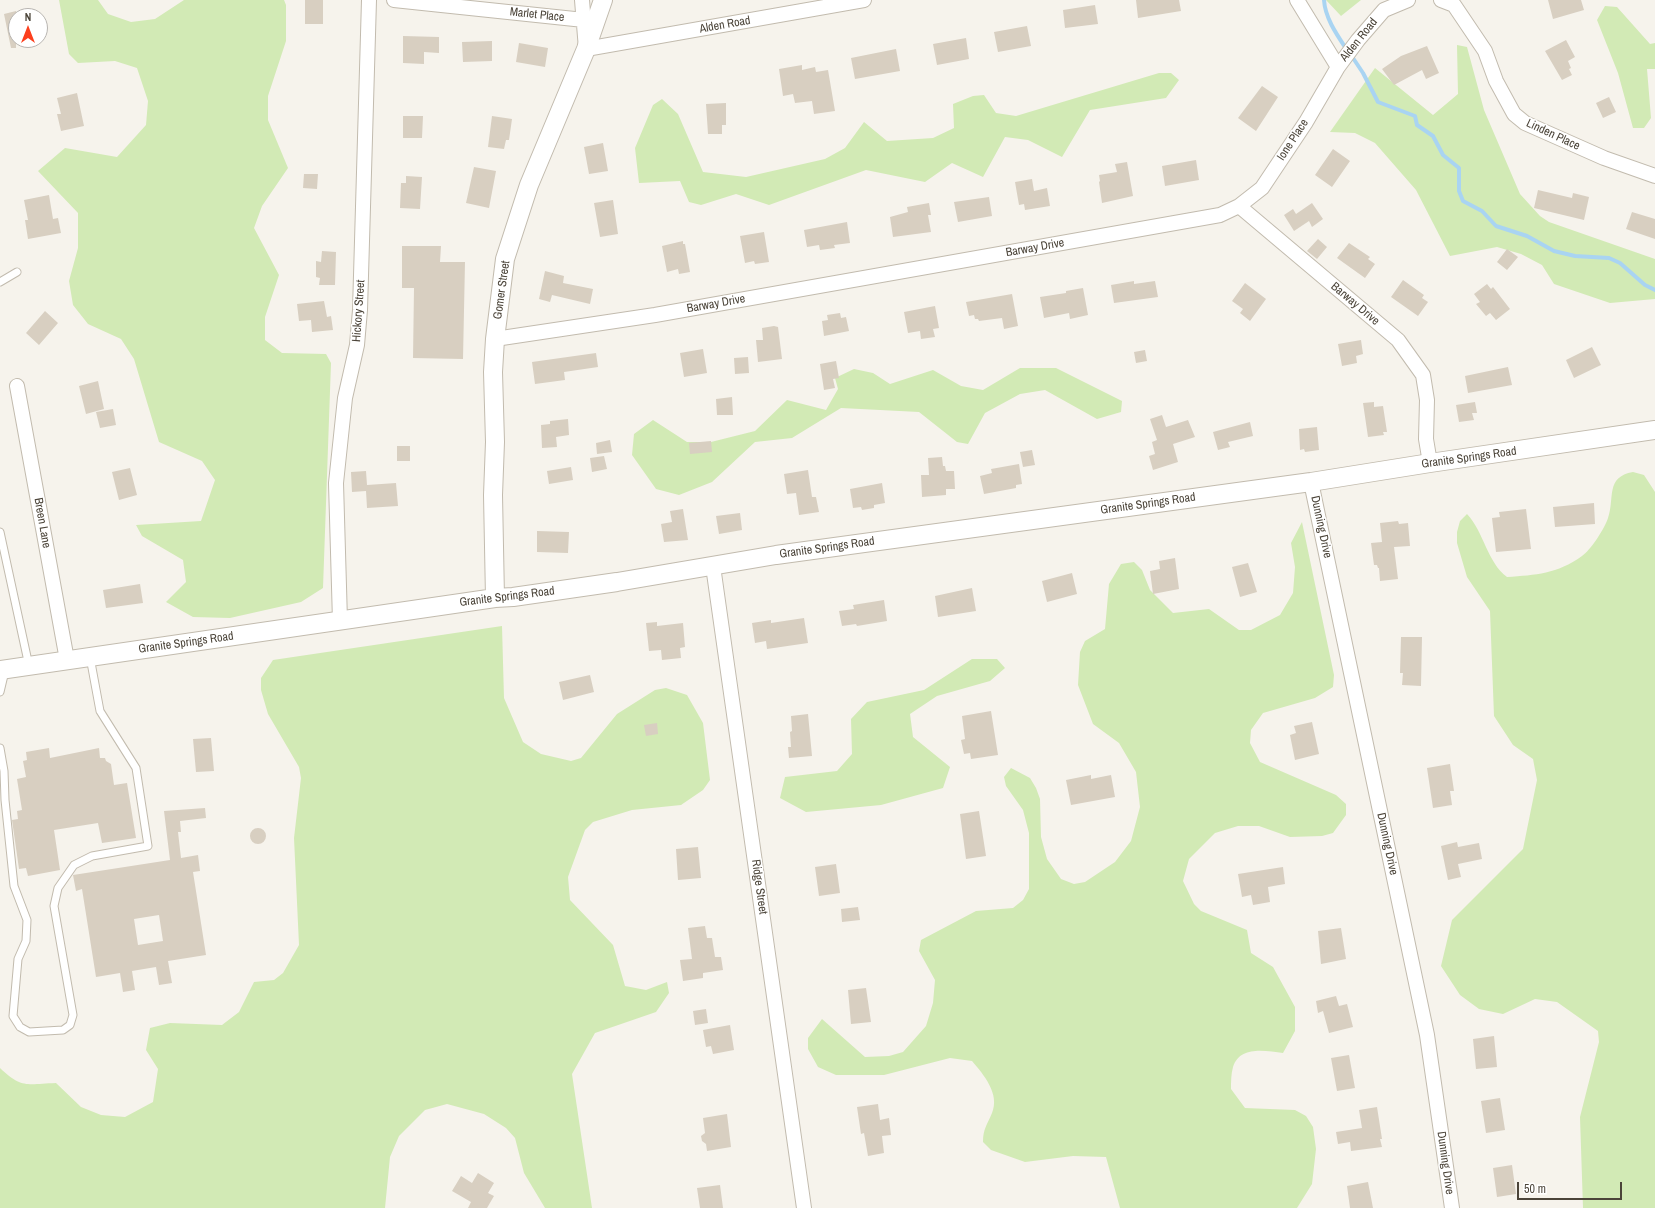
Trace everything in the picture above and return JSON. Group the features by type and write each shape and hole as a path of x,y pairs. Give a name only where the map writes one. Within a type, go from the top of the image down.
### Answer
{"street":[{"name":"Hickory Street","path":"340,621 336,483 345,398 357,345 360,310 368,0"},
{"name":"Marlet Place","path":"394,0 584,20"},
{"path":"582,0 586,49"},
{"name":"Gomer Street","path":"495,598 493,372 495,339 505,259 529,185 586,49 603,0"},
{"name":"Alden Road","path":"586,49 864,0"},
{"name":"Alden Road","path":"1297,0 1338,67 1358,40 1384,10 1408,0"},
{"name":"Linden Place","path":"1441,0 1454,5 1485,51 1496,81 1514,114 1525,123 1604,158 1655,176"},
{"name":"Ione Place","path":"1239,206 1262,188 1306,122 1338,67"},
{"name":"Barway Drive","path":"495,339 655,314 1220,215 1239,206 1398,340 1410,354 1423,375 1427,400 1426,439 1430,463"},
{"name":"Breen Lane","path":"17,386 67,660"},
{"name":"Granite Springs Road","path":"3,670 495,598 513,597 609,583 776,555 1311,482 1655,430"},
{"name":"Dunning Drive","path":"1311,482 1428,1035 1452,1208"},
{"name":"Ridge Street","path":"713,566 804,1208"}],"lane":[{"path":"0,282 17,272"},
{"path":"0,532 29,666"},
{"path":"0,748 4,771 5,800 14,886 27,920 26,941 18,959 13,1016 20,1027 29,1032 63,1030 70,1025 73,1015 54,906 58,888 74,865 92,856 148,846 136,768 100,711 90,657"},
{"path":"0,692 3,670"}],"green space":[{"path":"59,0 98,0 108,14 131,22 155,19 184,0 284,0 286,5 286,41 268,96 268,120 288,168 262,206 254,228 279,275 265,317 265,340 282,353 326,354 331,363 323,588 301,602 230,618 193,617 166,602 186,582 183,560 142,536 136,525 201,521 215,480 202,461 159,442 134,359 121,339 88,324 73,305 69,281 78,248 78,213 38,171 65,148 117,157 146,125 148,101 137,68 115,61 78,63 69,54"},
{"path":"1326,0 1361,0 1341,16"},
{"path":"1605,6 1617,7 1650,44 1655,43 1655,69 1647,69 1651,118 1644,128 1633,128 1618,73 1597,20"},
{"path":"1457,45 1467,47 1484,110 1520,194 1540,216 1549,222 1655,259 1655,299 1610,303 1554,284 1542,265 1521,254 1497,247 1450,256 1416,190 1375,143 1355,133 1330,132 1375,68 1433,115 1458,94"},
{"path":"1159,73 1171,73 1179,80 1166,98 1090,110 1062,157 1028,140 1005,137 983,177 952,163 925,182 866,170 769,205 736,194 701,205 689,202 680,181 639,183 635,148 653,105 662,99 678,114 703,172 746,177 825,159 845,148 864,122 887,141 933,138 954,128 953,104 973,96 984,95 996,113 1016,116"},
{"path":"1020,368 1056,368 1122,401 1121,412 1097,419 1045,390 1020,394 985,413 968,444 957,442 919,412 841,408 792,438 755,442 712,482 679,495 656,489 632,455 634,434 653,420 687,442 711,442 755,431 787,400 826,410 838,389 835,378 854,369 873,373 890,384 933,370 961,386 983,390"},
{"path":"1633,472 1644,475 1655,492 1655,1208 1583,1208 1580,1117 1599,1042 1598,1031 1557,1002 1535,999 1503,1014 1479,1009 1460,995 1441,966 1452,920 1523,849 1537,780 1533,759 1513,745 1494,716 1490,611 1467,577 1457,543 1457,532 1460,521 1467,514 1478,529 1490,555 1500,571 1507,577 1537,574 1564,567 1582,556 1597,539 1608,518 1615,483 1618,478"},
{"path":"1302,522 1334,675 1333,687 1315,698 1263,713 1251,730 1250,743 1260,762 1336,795 1346,804 1346,815 1333,833 1322,836 1290,837 1259,826 1238,826 1215,833 1189,859 1183,881 1194,904 1201,911 1247,930 1251,953 1273,967 1295,1007 1295,1031 1283,1053 1254,1051 1241,1055 1236,1060 1233,1067 1231,1075 1231,1089 1245,1108 1295,1110 1306,1116 1313,1127 1316,1149 1312,1184 1297,1208 1120,1208 1106,1157 1073,1156 1025,1162 991,1150 983,1142 983,1138 994,1106 994,1099 990,1085 972,1061 950,1058 884,1075 836,1075 818,1067 808,1049 808,1038 822,1019 865,1057 889,1056 903,1052 926,1026 933,1003 935,980 919,951 921,940 976,911 1013,908 1023,900 1029,889 1029,833 1023,810 1006,786 1004,777 1011,768 1030,778 1036,788 1040,799 1041,837 1047,859 1061,879 1074,884 1085,882 1115,862 1131,841 1140,807 1136,772 1119,743 1093,724 1078,685 1080,652 1085,641 1105,629 1109,584 1121,564 1134,562 1142,570 1150,590 1173,613 1209,609 1239,630 1251,630 1280,615 1293,593 1295,567 1291,543"},
{"path":"502,626 504,698 523,742 541,754 571,761 581,758 617,714 655,690 666,688 687,695 703,723 710,780 703,790 681,805 632,810 593,822 585,830 568,877 570,900 613,945 625,986 646,990 667,982 669,993 656,1012 595,1033 572,1074 592,1208 545,1208 524,1173 515,1138 506,1128 484,1114 447,1104 425,1110 399,1136 390,1157 385,1208 0,1208 0,1068 14,1079 25,1084 56,1083 81,1107 101,1115 125,1117 153,1102 158,1069 146,1050 150,1028 170,1023 222,1025 239,1012 254,982 274,980 283,973 299,945 294,838 301,778 299,767 268,714 261,690 261,678 273,660"},
{"path":"972,659 997,659 1005,668 990,681 937,696 910,714 913,737 950,767 943,788 881,805 806,812 780,798 785,777 837,771 852,754 851,719 867,702 924,690"}],"building":[{"path":"305,0 323,0 323,24 305,24"},
{"path":"1136,0 1179,0 1181,11 1138,18"},
{"path":"1548,0 1581,0 1584,10 1553,19"},
{"path":"1095,5 1098,24 1065,28 1063,10"},
{"path":"8,13 8,33 4,14"},
{"path":"1027,26 1031,46 998,52 994,32"},
{"path":"403,36 439,37 439,53 424,52 424,64 403,63"},
{"path":"966,38 969,59 937,65 933,44"},
{"path":"1566,40 1575,57 1568,61 1571,68 1569,69 1572,75 1562,80 1545,51"},
{"path":"492,41 492,61 463,62 462,42"},
{"path":"519,43 548,48 545,67 516,62"},
{"path":"1427,46 1439,73 1426,79 1422,70 1394,85 1382,69 1401,56"},
{"path":"896,49 900,71 855,79 851,58"},
{"path":"802,65 802,70 815,67 816,72 828,70 835,111 814,114 812,101 795,103 793,94 783,96 779,69"},
{"path":"1262,86 1278,97 1256,131 1238,118"},
{"path":"77,93 84,126 61,131 57,114 61,114 57,98"},
{"path":"1609,97 1616,112 1603,118 1596,103"},
{"path":"726,103 726,125 722,125 722,134 708,134 706,104"},
{"path":"403,116 423,116 422,138 403,138"},
{"path":"492,116 512,119 509,140 506,140 504,149 488,147"},
{"path":"603,143 608,171 589,174 584,147"},
{"path":"1333,149 1350,161 1332,187 1315,175"},
{"path":"1196,160 1199,180 1165,186 1162,166"},
{"path":"1127,162 1133,196 1102,203 1099,175 1117,172 1115,164"},
{"path":"474,167 496,171 489,208 466,203"},
{"path":"304,174 318,174 317,189 303,188"},
{"path":"406,176 422,177 420,209 400,208 401,183 406,183"},
{"path":"1032,179 1034,191 1047,188 1050,206 1025,210 1024,204 1019,205 1015,182"},
{"path":"1538,190 1572,198 1573,193 1589,197 1584,220 1534,208"},
{"path":"49,195 53,219 58,218 61,233 28,239 25,220 28,220 24,200"},
{"path":"989,197 992,216 958,222 954,202"},
{"path":"613,200 618,234 600,237 594,203"},
{"path":"929,203 931,215 928,215 931,232 893,237 890,217 908,212 907,207"},
{"path":"1312,203 1323,219 1312,227 1309,221 1294,231 1284,215 1293,209 1296,214"},
{"path":"1632,212 1655,219 1655,239 1626,229"},
{"path":"847,222 850,243 834,245 835,248 820,250 819,245 807,247 804,230"},
{"path":"764,232 769,262 755,264 754,261 745,263 740,236"},
{"path":"1318,239 1327,247 1317,259 1307,251"},
{"path":"683,241 683,244 685,244 690,272 679,274 678,269 667,272 662,246"},
{"path":"1349,243 1370,257 1368,259 1375,264 1365,278 1337,258"},
{"path":"402,246 441,246 440,262 465,262 463,359 413,358 414,288 402,288"},
{"path":"1507,249 1518,257 1507,270 1497,262"},
{"path":"322,251 336,252 335,285 319,285 320,278 316,277 316,261 321,262"},
{"path":"545,271 564,276 563,283 593,289 590,304 552,295 550,302 539,299"},
{"path":"1403,280 1424,295 1422,298 1428,302 1418,316 1391,297"},
{"path":"1134,281 1134,284 1155,281 1158,297 1114,303 1111,285"},
{"path":"1245,283 1266,299 1250,321 1240,313 1243,309 1232,301"},
{"path":"1487,284 1491,289 1493,287 1510,309 1496,320 1490,313 1486,316 1476,304 1480,302 1474,294"},
{"path":"1083,288 1088,315 1070,319 1069,313 1044,318 1040,297 1066,293 1066,291"},
{"path":"1012,294 1018,326 1004,329 1002,318 979,321 978,319 975,319 974,315 969,316 966,302"},
{"path":"324,301 327,317 331,316 333,330 312,332 311,320 299,321 297,304"},
{"path":"935,306 939,328 933,329 935,337 921,339 920,331 908,333 904,312"},
{"path":"45,311 58,323 39,345 26,333"},
{"path":"840,313 841,318 846,317 849,331 824,336 822,321 828,320 827,315"},
{"path":"774,326 778,327 782,359 758,362 756,340 763,340 762,328"},
{"path":"1361,340 1363,354 1356,356 1357,363 1342,366 1338,344"},
{"path":"1592,347 1601,365 1574,378 1566,360"},
{"path":"703,349 707,373 684,377 680,353"},
{"path":"1145,350 1147,361 1136,363 1134,352"},
{"path":"596,353 598,367 564,372 565,380 535,384 532,362"},
{"path":"748,357 749,373 735,374 734,358"},
{"path":"836,361 839,378 833,379 835,388 824,390 820,364"},
{"path":"1508,367 1512,385 1468,393 1465,376"},
{"path":"98,381 104,409 86,414 79,386"},
{"path":"732,397 733,415 717,415 716,399"},
{"path":"1374,402 1374,407 1383,406 1387,432 1383,432 1384,435 1368,437 1363,403"},
{"path":"1475,402 1477,413 1472,413 1474,420 1459,422 1456,405"},
{"path":"113,409 116,425 100,428 96,412"},
{"path":"1162,415 1166,427 1188,420 1195,437 1173,444 1178,462 1153,470 1149,456 1155,454 1152,442 1157,440 1150,419"},
{"path":"568,419 569,435 556,437 557,447 542,448 541,425 550,424 550,421"},
{"path":"1250,422 1253,436 1228,442 1230,447 1218,450 1213,432"},
{"path":"1317,427 1319,450 1305,452 1304,449 1300,450 1299,429"},
{"path":"610,440 612,452 597,454 596,443"},
{"path":"711,441 712,452 690,454 689,443"},
{"path":"397,446 410,446 410,461 397,461"},
{"path":"1032,450 1035,465 1023,467 1020,452"},
{"path":"604,456 607,469 592,472 590,458"},
{"path":"942,457 943,466 945,466 946,471 954,471 955,489 946,489 946,495 922,497 921,475 929,475 928,458"},
{"path":"1019,464 1022,484 1016,485 1016,488 984,494 980,476 992,473 991,469"},
{"path":"571,467 573,480 549,484 547,471"},
{"path":"130,468 137,495 119,500 112,472"},
{"path":"808,470 812,497 816,497 819,512 799,515 796,493 787,494 784,474"},
{"path":"366,471 367,485 396,483 398,506 367,508 366,491 352,492 351,472"},
{"path":"882,483 885,503 874,505 874,508 862,510 861,507 853,508 850,489"},
{"path":"1594,503 1595,524 1555,527 1553,507"},
{"path":"683,509 688,540 664,542 661,524 672,522 670,511"},
{"path":"1526,509 1531,549 1496,552 1492,518 1500,517 1499,512"},
{"path":"740,513 742,530 719,534 716,516"},
{"path":"1398,521 1399,524 1408,523 1410,546 1394,547 1398,579 1380,581 1379,568 1377,565 1374,565 1371,543 1382,542 1380,523"},
{"path":"537,531 569,532 568,553 537,552"},
{"path":"1175,558 1179,589 1153,594 1150,571 1160,569 1159,561"},
{"path":"1248,563 1257,592 1240,597 1232,567"},
{"path":"1072,573 1077,594 1047,602 1042,581"},
{"path":"140,584 143,603 106,608 103,590"},
{"path":"972,588 976,611 938,617 935,596"},
{"path":"884,600 887,621 857,626 856,624 842,626 839,611 854,609 853,605"},
{"path":"804,618 808,643 767,649 766,641 755,643 752,623 771,620 771,623"},
{"path":"657,622 657,626 683,623 685,647 680,648 681,658 662,660 661,650 649,651 646,623"},
{"path":"1401,637 1422,637 1421,686 1402,685 1403,673 1400,673"},
{"path":"590,675 594,692 563,700 559,682"},
{"path":"991,711 998,755 971,759 970,753 964,754 961,740 965,739 962,716"},
{"path":"808,714 812,756 789,758 788,747 791,747 790,732 792,731 791,716"},
{"path":"1312,722 1319,754 1295,760 1290,735 1296,733 1294,726"},
{"path":"657,723 658,734 646,736 644,725"},
{"path":"211,738 214,771 196,772 193,739"},
{"path":"49,748 50,758 99,748 100,758 105,758 106,761 111,764 114,785 127,783 136,838 102,843 98,823 54,830 60,870 28,876 26,868 19,869 12,820 18,819 17,811 22,810 17,779 26,777 23,761 27,760 26,752"},
{"path":"1450,764 1454,791 1450,791 1452,805 1433,808 1427,768"},
{"path":"1091,775 1091,779 1111,775 1115,797 1071,805 1066,780"},
{"path":"205,808 206,818 180,821 181,832 178,832 181,858 198,855 200,871 193,872 206,955 168,961 172,983 159,985 156,967 132,971 135,990 123,992 120,973 96,977 82,889 76,891 73,875 170,860 164,811","holes":["159,915 163,941 138,945 134,919"]},
{"path":"979,811 986,856 966,859 960,814"},
{"path":"258,828 265,833 266,836 261,843 258,844 251,839 250,836 255,829"},
{"path":"1457,842 1458,847 1479,843 1482,859 1458,864 1461,877 1448,880 1441,846"},
{"path":"698,847 701,878 678,880 676,849"},
{"path":"836,864 840,893 819,896 815,867"},
{"path":"1283,867 1285,884 1268,887 1270,902 1253,905 1251,895 1242,897 1238,874"},
{"path":"858,907 860,920 842,922 841,909"},
{"path":"705,926 707,938 712,938 715,957 721,957 723,970 703,973 703,978 683,981 680,960 692,959 688,928"},
{"path":"1341,928 1346,959 1321,964 1318,931"},
{"path":"866,988 871,1022 851,1024 848,990"},
{"path":"1336,996 1339,1006 1347,1004 1353,1027 1329,1033 1323,1011 1318,1013 1316,1001"},
{"path":"706,1009 708,1023 695,1025 693,1011"},
{"path":"730,1025 734,1050 713,1054 711,1046 706,1047 703,1030"},
{"path":"1494,1036 1497,1067 1476,1069 1473,1039"},
{"path":"1349,1055 1355,1088 1337,1091 1331,1058"},
{"path":"1500,1098 1505,1130 1486,1133 1481,1101"},
{"path":"878,1104 880,1120 889,1118 891,1135 882,1136 884,1153 868,1156 864,1133 861,1134 857,1107"},
{"path":"1377,1107 1382,1147 1351,1151 1350,1142 1338,1144 1336,1132 1362,1128 1359,1110"},
{"path":"727,1114 731,1147 707,1151 706,1144 702,1141 701,1136 705,1133 703,1118"},
{"path":"1512,1165 1516,1194 1497,1197 1493,1168"},
{"path":"478,1173 494,1183 488,1193 494,1196 487,1208 468,1208 471,1202 452,1191 461,1176 472,1183"},
{"path":"1368,1182 1373,1208 1350,1208 1347,1186"},
{"path":"720,1185 723,1208 700,1208 697,1188"}],"waterway":[{"path":"1324,0 1329,20 1347,50"},
{"path":"1351,55 1363,73 1378,102 1415,116 1417,125 1433,136 1443,155 1459,168 1459,191 1463,201 1482,211 1496,226 1527,236 1554,251 1575,256 1609,258 1620,263 1645,285 1655,290"}]}
